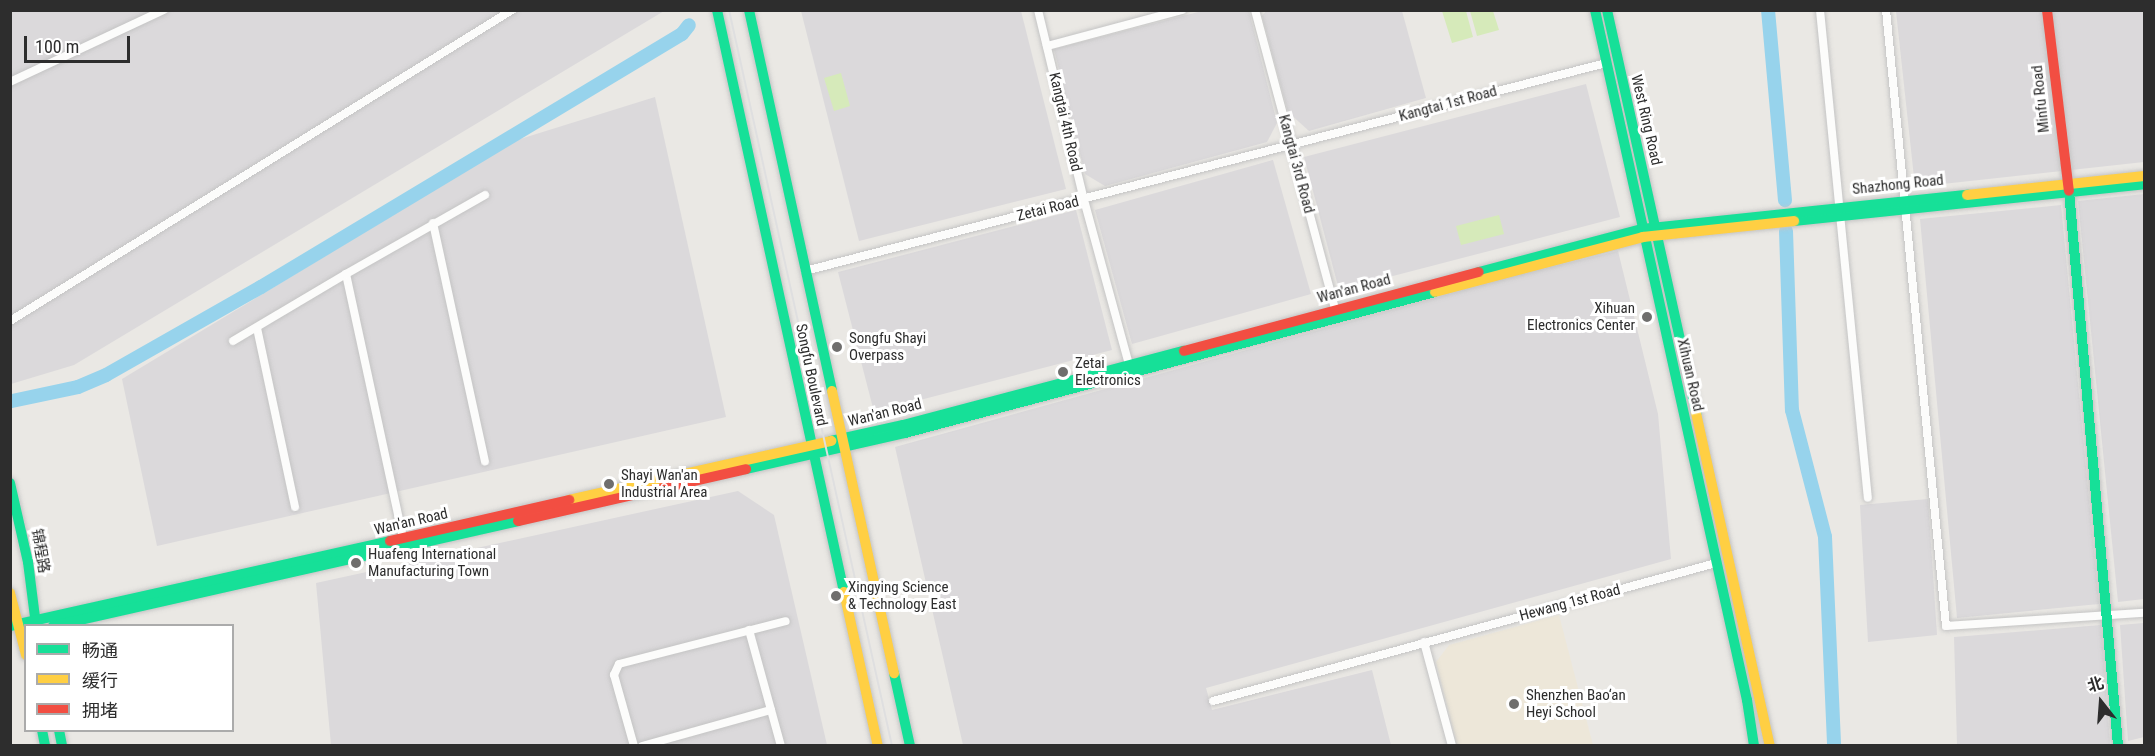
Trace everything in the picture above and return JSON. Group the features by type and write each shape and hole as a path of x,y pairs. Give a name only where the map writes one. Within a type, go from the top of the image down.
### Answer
{"street":[{"path":"146,10 150,19"},
{"path":"10,82 150,19 164,10"},
{"path":"10,321 512,10"},
{"name":"Songfu Boulevard","path":"717,10 878,746"},
{"name":"Songfu Boulevard","path":"749,10 910,746"},
{"name":"Kangtai 4th Road","path":"1038,10 1084,200 1130,369"},
{"path":"1047,46 1182,10"},
{"name":"Kangtai 3rd Road","path":"1255,10 1336,314"},
{"name":"Xihuan Road","path":"1595,10 1754,746"},
{"name":"West Ring Road","path":"1606,10 1655,231"},
{"path":"1820,10 1868,498"},
{"path":"1886,10 1946,626 2145,613"},
{"name":"Minfu Road","path":"2047,10 2067,188 2118,746"},
{"name":"Kangtai 1st Road","path":"1291,146 1606,63"},
{"name":"Zetai Road","path":"805,271 1291,146"},
{"name":"Shazhong Road","path":"2067,188 2145,176"},
{"name":"Shazhong Road","path":"1655,231 2067,188 2145,184"},
{"path":"233,341 433,223 485,195"},
{"path":"433,223 485,461"},
{"name":"Wan'an Road","path":"35,623 812,451 1655,231"},
{"name":"Xihuan Road","path":"1655,231 1770,746"},
{"path":"346,274 404,543"},
{"path":"257,328 295,507"},
{"name":"锦程路","path":"10,483 28,562 35,623"},
{"name":"Wan'an Road","path":"61,624 404,543"},
{"name":"Hewang 1st Road","path":"1213,701 1716,563"},
{"path":"10,593 17,629 24,649"},
{"path":"634,746 614,675 619,664 786,621"},
{"path":"749,630 781,746"},
{"path":"1424,642 1452,746"},
{"path":"642,746 771,710"}],"shaded area":[{"path":"1206,10 1249,11 1277,123 1267,142 1105,186 1085,174 1054,49"},
{"path":"10,11 664,11 74,365 11,384"},
{"path":"801,11 1021,11 1066,189 859,241"},
{"path":"1266,11 1402,11 1426,98 1309,131 1288,112 1262,16"},
{"path":"1896,11 2144,11 2144,162 1915,187"},
{"path":"1586,84 1620,217 1339,290 1304,157"},
{"path":"655,97 726,417 157,546 122,379 517,140"},
{"path":"1273,160 1311,294 1132,344 1095,210"},
{"path":"2144,194 2144,599 2118,602 2078,201"},
{"path":"2061,205 2099,604 1957,618 1920,219"},
{"path":"1076,210 1112,350 874,412 838,272"},
{"path":"1618,251 1658,414 1671,559 1206,688 1212,710 1372,670 1391,745 963,745 895,447 1525,273"},
{"path":"738,491 774,515 827,745 331,745 316,583"},
{"path":"1928,499 1937,635 1868,642 1860,505"},
{"name":"Shenzhen Bao‘an Heyi School","path":"1559,615 1593,745 1457,745 1436,662 1449,645"},
{"path":"2144,623 2144,737 2128,741 2120,625"},
{"path":"2101,625 2110,744 1957,745 1954,637"}],"green space":[{"path":"1442,11 1466,11 1473,37 1452,43"},
{"path":"1470,11 1493,11 1499,30 1477,36"},
{"path":"841,73 850,106 834,111 824,78"},
{"path":"1499,215 1504,234 1461,245 1456,226"}],"waterway":[{"path":"1768,10 1785,200"},
{"path":"12,401 78,387 106,375 261,287 682,34 689,25"},
{"path":"1786,231 1792,410 1825,537 1834,746"}],"railway":[{"path":"729,10 892,746"}],"traffic: fast":[{"path":"717,10 844,592"},
{"path":"749,10 832,391"},
{"path":"1595,10 1747,700 1754,746"},
{"path":"1607,10 1696,413"},
{"path":"1794,221 2144,184"},
{"path":"2069,191 2118,746"},
{"path":"1479,272 1642,229 1967,195"},
{"path":"746,469 905,433 1435,292"},
{"path":"831,441 903,425 1184,351"},
{"path":"10,483 28,562 36,624"},
{"path":"62,624 518,521"},
{"path":"10,626 390,541"},
{"path":"894,673 910,746"},
{"path":"42,732 45,746"},
{"path":"59,732 62,746"}],"traffic: slow":[{"path":"1967,195 2144,176"},
{"path":"1435,292 1643,237 1794,221"},
{"path":"832,391 894,673"},
{"path":"1696,413 1770,746"},
{"path":"569,500 831,441"},
{"path":"844,592 878,746"},
{"path":"10,593 24,647"}],"traffic: jam":[{"path":"2047,10 2069,191"},
{"path":"1184,351 1479,272"},
{"path":"518,521 746,469"},
{"path":"390,541 569,500"}],"place":[{"name":"Xihuan Electronics Center","path":"1647,317"},
{"name":"Songfu Shayi Overpass","path":"837,347"},
{"name":"Zetai Electronics","path":"1063,372"},
{"name":"Shayi Wan'an Industrial Area","path":"609,484"},
{"name":"Huafeng International Manufacturing Town","path":"356,563"},
{"name":"Xingying Science & Technology East","path":"836,596"},
{"name":"Shenzhen Bao‘an Heyi School","path":"1514,704"}]}
